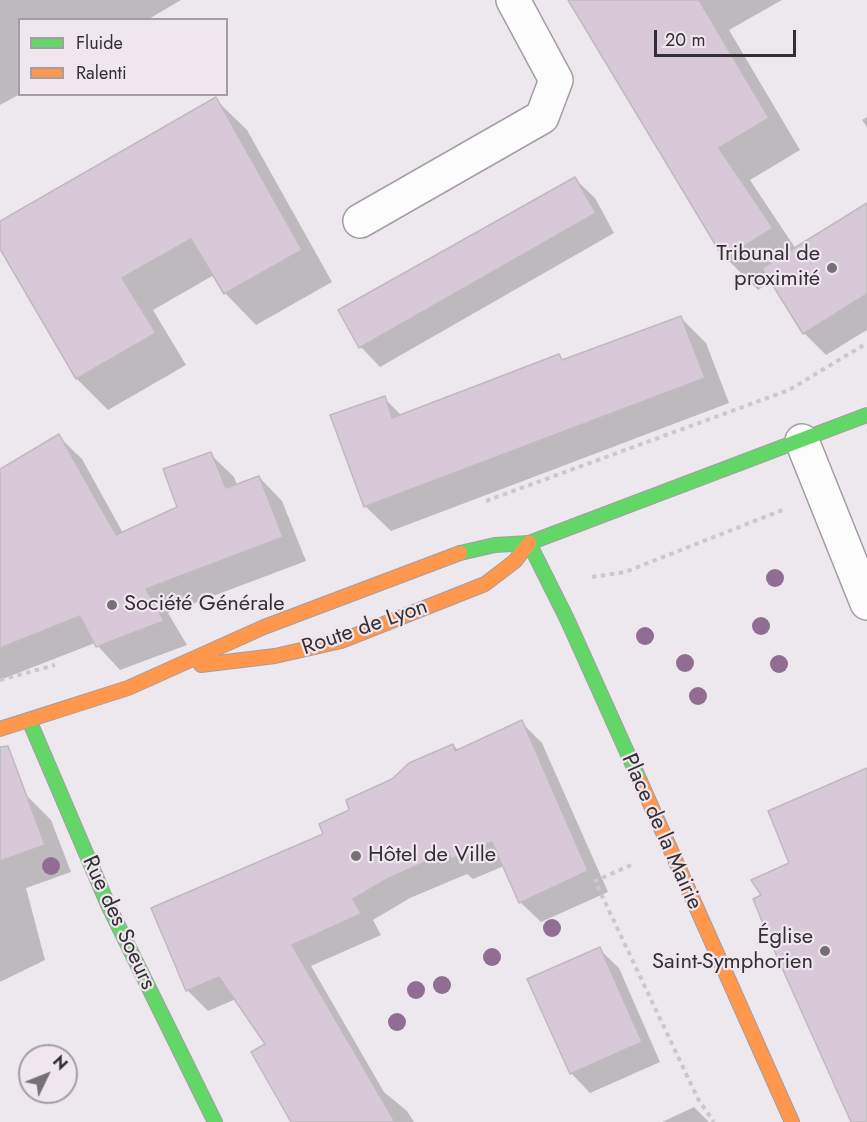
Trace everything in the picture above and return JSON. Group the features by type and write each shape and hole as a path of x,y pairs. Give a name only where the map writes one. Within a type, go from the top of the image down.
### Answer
{"main road":[{"name":"Route de Lyon","path":"0,729 82,705 181,666 264,627 447,556 495,545 529,543 867,416"},
{"name":"Route de Lyon","path":"181,666 275,657 341,640 485,584 515,561 529,543"},
{"name":"Place de la Mairie","path":"529,543 554,592 792,1122"},
{"name":"Rue des Soeurs","path":"29,720 109,908 216,1122"}],"street":[{"path":"360,221 542,117 556,80 513,0"},
{"path":"802,441 867,603"}],"path":[{"path":"789,390 867,343"},
{"path":"669,849 595,881 698,1099 714,1122"}],"building":[{"path":"568,0 699,0 769,118 719,148 773,228 724,259"},
{"path":"216,97 302,250 224,294 191,239 122,278 156,333 76,379 0,249 0,221"},
{"path":"575,177 596,213 359,348 338,310"},
{"name":"Tribunal de proximité","path":"867,203 867,294 803,334 762,268"},
{"path":"681,316 705,378 364,507 330,415 385,396 392,418 559,354 562,360"},
{"path":"59,434 116,535 177,507 163,469 211,452 226,488 259,476 283,537 146,589 164,621 96,647 80,616 0,648 0,469"},
{"name":"Hôtel de Ville","path":"522,720 588,871 519,903 492,842 451,859 448,852 389,878 353,899 361,914 292,945 395,1122 291,1122 251,1052 265,1044 219,977 186,991 151,908 323,834 319,824 349,810 346,800 392,779 409,763 453,744 455,751"},
{"path":"8,746 45,845 0,861 0,747"},
{"name":"Église Saint-Symphorien","path":"867,768 867,1122 851,1122 770,941 753,899 761,895 751,880 789,863 768,811"},
{"path":"600,947 642,1042 570,1074 527,979"}],"traffic: fast":[{"path":"460,553 495,545 529,543 867,415"},
{"path":"529,543 567,619 640,781"},
{"path":"29,720 109,907 215,1122"}],"traffic: slow":[{"path":"201,665 275,656 341,641 485,584 515,561 529,543"},
{"path":"0,729 128,688 264,627 460,553"},
{"path":"640,781 792,1122"}],"place":[{"name":"Tribunal de proximité","path":"832,268"},
{"name":"Société Générale","path":"112,605"},
{"name":"Hôtel de Ville","path":"356,856"},
{"name":"Église Saint-Symphorien","path":"825,951"}]}
